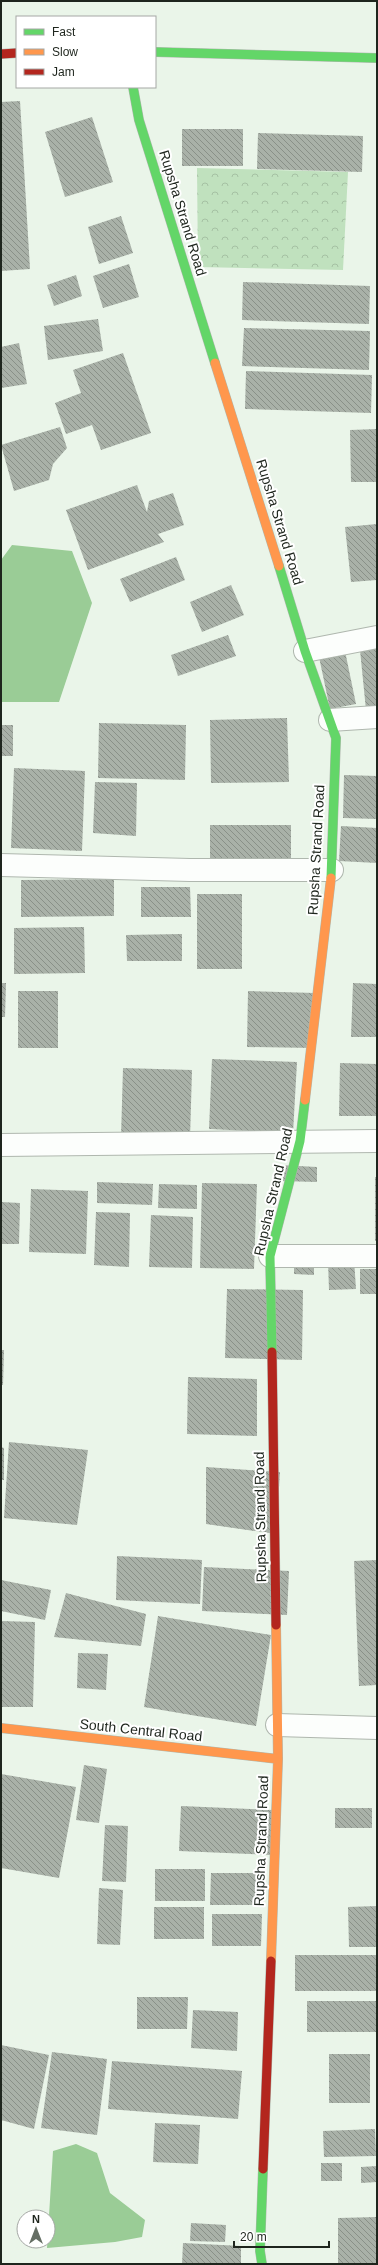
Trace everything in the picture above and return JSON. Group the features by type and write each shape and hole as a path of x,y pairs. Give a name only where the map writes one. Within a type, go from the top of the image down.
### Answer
{"street":[{"path":"156,52 377,58"},
{"path":"1,54 16,53"},
{"name":"Rupsha Strand Road","path":"133,88 139,120 305,651 336,738 332,870 300,1141 270,1256 278,1758 260,2251 262,2264"},
{"path":"305,651 377,637"},
{"path":"330,720 377,717"},
{"path":"1,866 190,870 332,870"},
{"path":"1,1145 172,1145 300,1141 377,1141"},
{"path":"270,1256 377,1256"},
{"path":"278,1725 377,1728"},
{"name":"South Central Road","path":"1,1728 278,1758"}],"green space":[{"path":"197,168 348,172 343,270 198,267"}],"shaded area":[{"path":"12,545 72,551 92,603 59,702 1,702 1,560"},
{"path":"76,2144 97,2153 110,2193 145,2220 142,2237 115,2242 56,2247 56,2209 49,2209 53,2151"}],"building":[{"path":"20,101 30,269 1,271 1,102"},
{"path":"92,117 113,182 65,197 45,132"},
{"path":"182,129 243,129 243,166 182,166"},
{"path":"258,133 363,136 362,172 257,169"},
{"path":"121,216 133,253 99,264 88,227"},
{"path":"129,264 139,297 103,308 93,276"},
{"path":"76,275 82,296 54,306 47,285"},
{"path":"243,282 370,286 369,324 242,320"},
{"path":"98,319 103,351 48,360 44,326"},
{"path":"244,328 370,331 369,370 242,366"},
{"path":"19,343 27,384 1,388 1,347"},
{"path":"123,353 151,433 101,450 92,425 66,434 55,403 81,393 73,370"},
{"path":"246,371 372,375 371,413 245,409"},
{"path":"60,427 67,448 53,464 49,480 14,491 1,445"},
{"path":"377,429 377,482 351,482 350,430"},
{"path":"137,485 147,512 149,501 173,493 184,525 158,534 164,542 88,570 66,510"},
{"path":"377,524 377,580 351,582 345,527"},
{"path":"176,557 185,580 130,602 120,579"},
{"path":"231,585 244,615 202,632 190,602"},
{"path":"228,635 236,656 178,676 171,655"},
{"path":"377,648 377,709 366,710 360,650"},
{"path":"345,651 356,704 330,709 319,657"},
{"path":"287,718 289,782 211,783 210,720"},
{"path":"99,723 186,725 185,780 98,778"},
{"path":"1,725 13,725 13,756 1,756"},
{"path":"14,768 85,771 82,851 11,848"},
{"path":"344,775 377,776 377,819 343,818"},
{"path":"95,782 137,783 136,836 93,833"},
{"path":"210,825 291,825 291,862 210,862"},
{"path":"341,826 377,828 377,863 339,861"},
{"path":"114,879 114,916 21,917 21,880"},
{"path":"141,887 190,887 191,917 141,917"},
{"path":"197,894 242,894 242,969 197,969"},
{"path":"84,927 85,973 14,974 14,928"},
{"path":"182,934 182,961 127,961 126,935"},
{"path":"1,983 6,983 5,1017 1,1017"},
{"path":"353,983 377,984 377,1037 351,1037"},
{"path":"18,991 58,991 58,1048 18,1048"},
{"path":"248,991 315,993 314,1048 247,1047"},
{"path":"212,1059 297,1062 293,1133 209,1129"},
{"path":"340,1063 377,1064 377,1116 339,1116"},
{"path":"123,1068 192,1070 190,1139 121,1137"},
{"path":"280,1165 317,1167 317,1182 280,1181"},
{"path":"375,1177 377,1177 377,1241 375,1241"},
{"path":"97,1182 153,1184 152,1205 97,1203"},
{"path":"202,1183 257,1184 254,1269 200,1268"},
{"path":"159,1184 197,1185 197,1209 158,1208"},
{"path":"31,1189 88,1191 86,1254 29,1252"},
{"path":"1,1202 20,1203 19,1244 1,1244"},
{"path":"96,1212 130,1213 129,1267 94,1265"},
{"path":"151,1215 193,1217 192,1268 149,1267"},
{"path":"294,1249 314,1249 314,1275 294,1274"},
{"path":"354,1259 356,1289 329,1290 328,1261"},
{"path":"360,1269 377,1269 377,1294 360,1294"},
{"path":"227,1289 303,1290 302,1360 225,1358"},
{"path":"1,1350 4,1350 3,1385 1,1385"},
{"path":"188,1377 257,1379 257,1436 187,1434"},
{"path":"9,1442 88,1450 77,1525 4,1518"},
{"path":"1,1447 4,1448 4,1480 1,1480"},
{"path":"206,1467 280,1472 276,1534 206,1524"},
{"path":"117,1556 202,1560 200,1604 116,1600"},
{"path":"377,1560 377,1685 359,1686 354,1561"},
{"path":"204,1567 289,1571 287,1615 202,1611"},
{"path":"1,1580 51,1590 45,1620 1,1611"},
{"path":"66,1593 146,1614 141,1646 54,1637"},
{"path":"158,1616 271,1635 256,1726 144,1707"},
{"path":"1,1621 35,1622 33,1707 1,1707"},
{"path":"78,1653 108,1654 106,1690 77,1688"},
{"path":"84,1765 107,1769 99,1823 76,1820"},
{"path":"1,1774 76,1787 59,1878 1,1868"},
{"path":"181,1806 273,1810 271,1855 179,1851"},
{"path":"335,1808 372,1808 372,1828 335,1828"},
{"path":"105,1825 128,1826 126,1882 102,1881"},
{"path":"155,1869 205,1869 205,1901 155,1901"},
{"path":"211,1873 260,1873 260,1905 210,1905"},
{"path":"99,1888 123,1890 120,1945 97,1944"},
{"path":"377,1906 377,1947 349,1947 348,1907"},
{"path":"154,1907 204,1907 204,1939 154,1939"},
{"path":"212,1914 262,1914 261,1946 212,1946"},
{"path":"295,1955 377,1955 377,1991 295,1991"},
{"path":"137,1997 188,1997 187,2029 137,2029"},
{"path":"307,2001 377,2001 377,2032 307,2032"},
{"path":"193,2010 238,2012 237,2051 191,2048"},
{"path":"1,2045 49,2055 34,2129 1,2120"},
{"path":"52,2052 107,2059 97,2135 41,2128"},
{"path":"329,2054 370,2054 370,2103 329,2103"},
{"path":"112,2061 242,2071 238,2119 108,2109"},
{"path":"155,2123 200,2125 198,2164 153,2162"},
{"path":"375,2129 376,2156 324,2157 323,2131"},
{"path":"321,2163 342,2163 342,2181 321,2181"},
{"path":"377,2166 377,2182 361,2183 361,2167"},
{"path":"377,2217 377,2264 338,2264 338,2218"},
{"path":"191,2223 226,2225 225,2242 190,2241"},
{"path":"183,2243 241,2246 241,2264 182,2264"}],"traffic: fast":[{"path":"156,52 377,58"},
{"path":"133,88 139,120 215,363"},
{"path":"279,566 305,651 336,738 331,878"},
{"path":"272,1352 270,1256 300,1141 305,1100"},
{"path":"262,2264 260,2251 263,2169"}],"traffic: slow":[{"path":"215,363 279,566"},
{"path":"305,1100 331,878"},
{"path":"271,1961 278,1759 276,1625"},
{"path":"1,1728 278,1759"}],"traffic: jam":[{"path":"1,54 16,53"},
{"path":"272,1352 276,1625"},
{"path":"263,2169 271,1961"}]}
